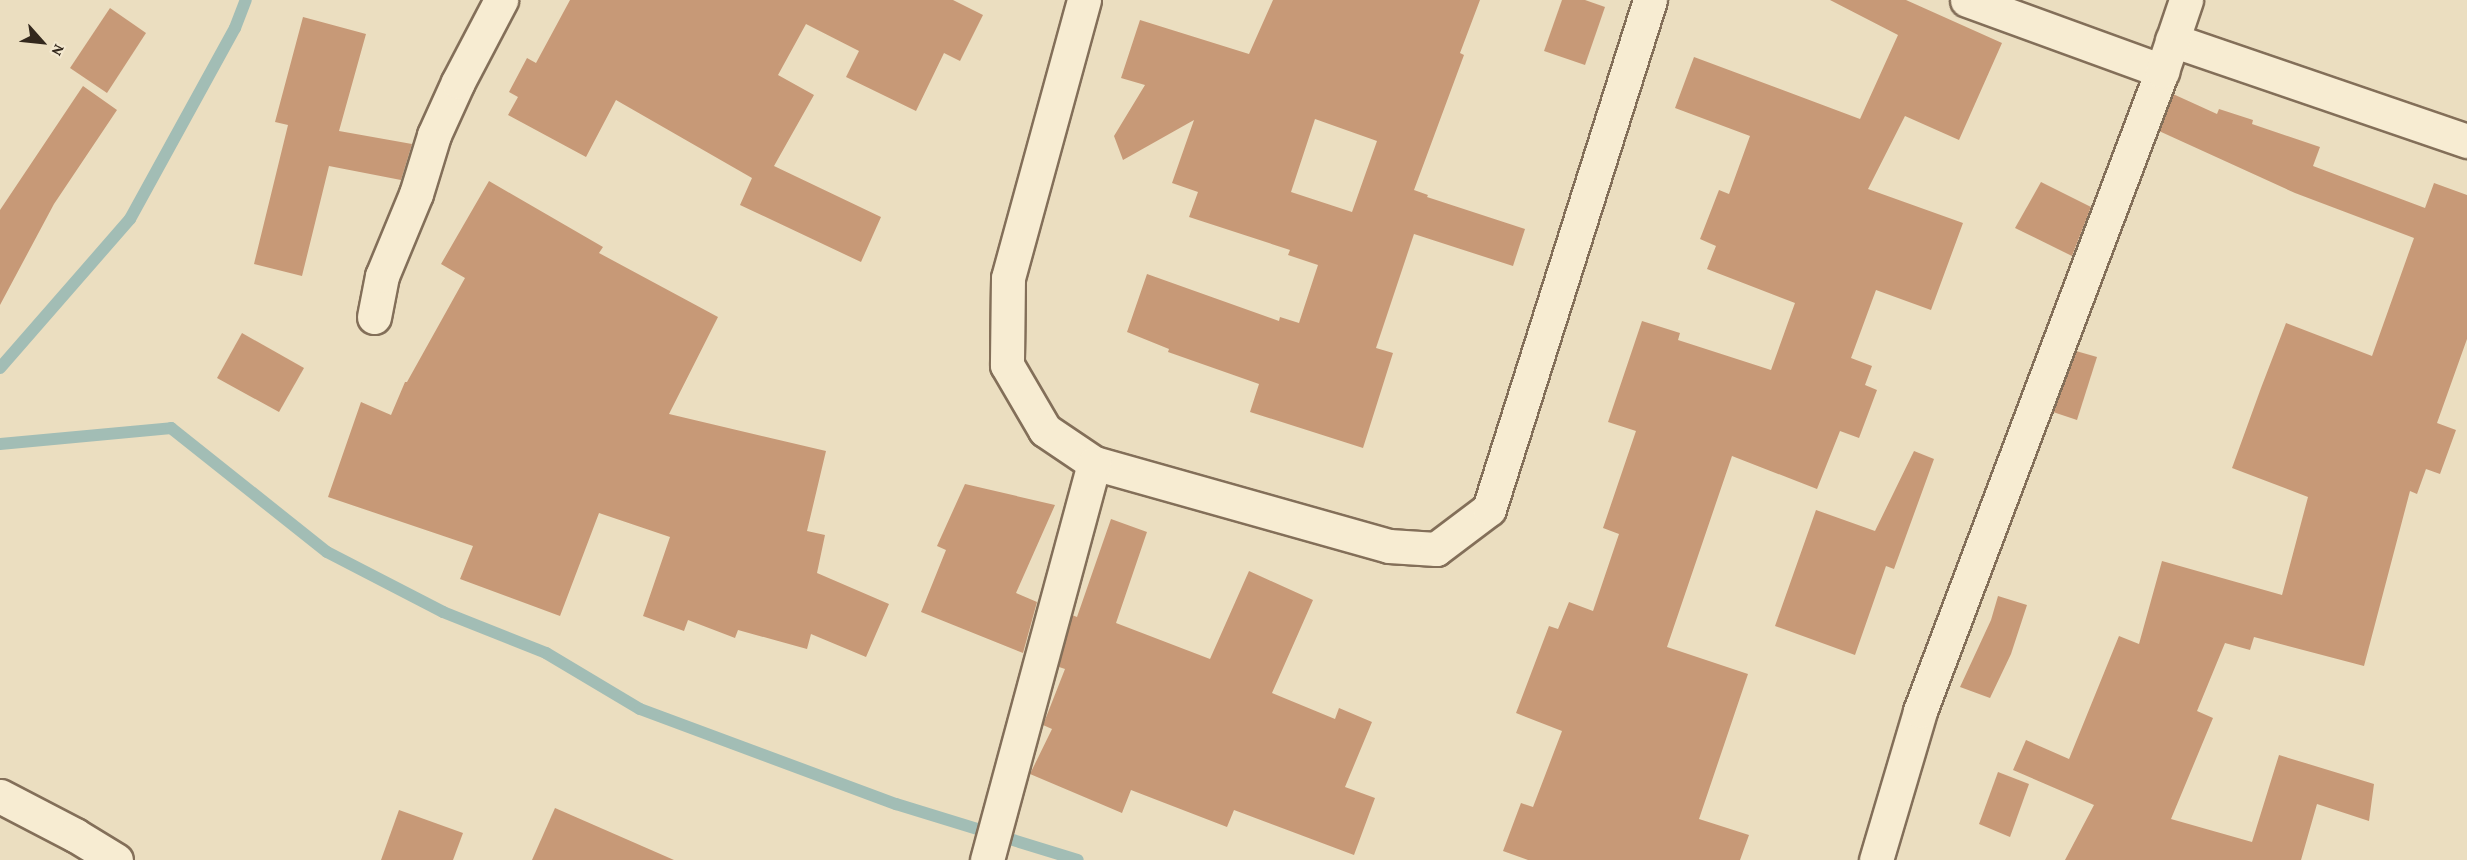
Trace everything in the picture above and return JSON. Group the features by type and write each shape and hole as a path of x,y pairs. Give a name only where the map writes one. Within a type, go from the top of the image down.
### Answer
{"street":[{"path":"374,317 382,276 416,194 434,135 458,82 501,0"},
{"path":"1084,0 1008,278 1007,366 1045,430 1094,463 1389,546 1436,549 1489,509 1650,0"},
{"path":"1967,0 2162,71"},
{"path":"1876,860 1920,711 2162,71 2186,0"},
{"path":"2172,40 2467,141"},
{"path":"987,860 1094,463"},
{"path":"0,796 75,835 116,860"}],"building":[{"path":"570,0 953,0 983,15 960,61 944,53 916,111 846,77 859,51 806,24 778,75 814,95 774,166 881,217 861,262 740,205 752,178 616,100 586,157 508,115 518,97 509,92 527,58 536,63"},
{"path":"1273,0 1480,0 1460,53 1464,55 1414,190 1428,195 1427,197 1525,229 1513,266 1414,234 1376,348 1393,353 1363,448 1250,412 1259,384 1168,352 1169,349 1127,332 1147,274 1279,321 1280,317 1299,323 1318,265 1288,255 1290,250 1189,217 1198,192 1172,183 1194,120 1123,160 1114,136 1145,85 1121,78 1140,20 1249,54","holes":["1315,119 1377,141 1352,212 1291,192"]},
{"path":"1562,0 1585,0 1605,7 1585,65 1544,51"},
{"path":"1830,0 1906,0 2002,43 1959,140 1905,116 1868,189 1963,223 1931,310 1876,290 1851,358 1872,366 1865,385 1877,390 1859,438 1840,431 1817,489 1732,456 1667,647 1748,674 1699,819 1749,835 1740,860 1528,860 1503,851 1521,803 1533,807 1562,731 1516,713 1549,626 1558,629 1569,602 1593,611 1619,534 1603,528 1636,431 1608,422 1642,321 1680,333 1678,340 1771,370 1795,303 1707,269 1716,246 1700,239 1719,190 1729,194 1750,136 1675,108 1694,57 1860,119 1898,35"},
{"path":"110,8 146,33 107,93 70,68"},
{"path":"303,17 366,34 339,131 412,144 401,180 329,166 302,276 254,264 288,125 275,122"},
{"path":"83,86 117,110 54,204 0,305 0,210"},
{"path":"2173,94 2217,114 2219,109 2253,120 2252,124 2320,147 2313,166 2425,208 2434,183 2467,195 2467,339 2437,423 2456,430 2440,474 2426,469 2417,494 2410,491 2364,666 2254,637 2250,650 2225,643 2197,711 2213,718 2171,819 2252,842 2279,755 2374,784 2369,821 2317,804 2301,860 2065,860 2094,805 2013,770 2026,740 2069,759 2119,636 2139,644 2162,561 2282,595 2308,497 2232,468 2261,388 2286,323 2372,356 2414,238 2295,193 2159,131"},
{"path":"489,181 603,247 599,253 718,317 669,414 826,451 807,531 825,535 817,573 889,604 866,657 811,634 807,649 738,630 735,638 688,620 684,631 643,616 670,537 599,513 560,616 460,579 473,546 328,497 361,402 391,415 405,382 465,278 441,264"},
{"path":"2041,182 2091,207 2072,256 2015,228"},
{"path":"242,333 304,368 279,412 217,378"},
{"path":"2076,351 2097,357 2077,420 2053,412"},
{"path":"1914,451 1934,459 1894,569 1886,566 1855,655 1775,626 1816,510 1875,531"},
{"path":"965,484 1055,505 1016,593 1037,602 1023,653 921,612 946,550 937,546"},
{"path":"1111,519 1147,532 1116,623 1210,659 1249,571 1313,600 1272,693 1335,719 1339,708 1372,722 1345,787 1375,798 1354,855 1234,810 1227,827 1131,790 1122,813 1030,774 1052,729 1043,725 1065,669 1059,667 1072,615 1077,617"},
{"path":"1998,596 2027,605 2011,654 1990,698 1960,687 1991,620"},
{"path":"1998,772 2029,784 2010,837 1979,824"},
{"path":"555,808 674,860 532,860"},
{"path":"399,810 463,833 453,860 381,860"}],"waterway":[{"path":"0,368 130,219 235,28 246,0"},
{"path":"0,444 171,428 327,552 443,612 546,653 640,709 896,804 1078,860"}]}
